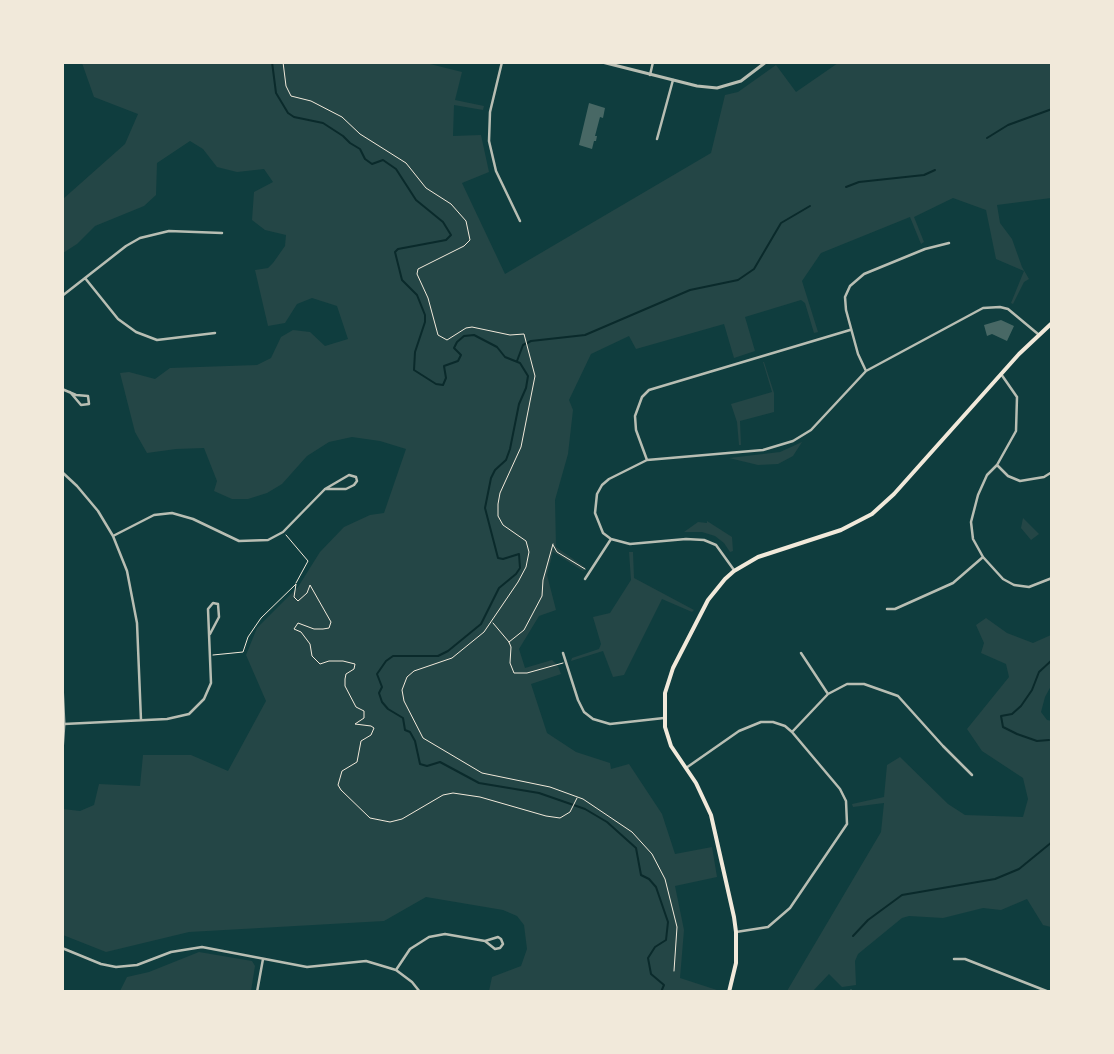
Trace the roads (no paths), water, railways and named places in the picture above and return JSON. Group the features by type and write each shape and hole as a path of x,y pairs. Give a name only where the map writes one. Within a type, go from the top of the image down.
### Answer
{"main road":[{"path":"729,992 736,964 736,932 711,815 696,783 671,746 664,718 666,687 672,668 708,600 718,586 734,571 758,557 841,530 872,514 894,494 1038,334 1052,323"}],"street":[{"path":"502,62 490,110 489,141 496,171 520,221"},
{"path":"602,62 708,88 726,87 741,80 766,62"},
{"path":"650,74 653,62"},
{"path":"657,139 673,80"},
{"path":"62,296 126,246 154,234 185,230 222,233"},
{"path":"866,371 850,330 845,297 856,280 864,274 925,249 949,243"},
{"path":"85,278 118,319 136,332 157,340 215,333"},
{"path":"734,571 716,546 704,540 686,539 630,544 611,539 603,533 597,522 594,504 597,494 609,479 647,460 763,450 784,445 811,430 866,371 983,308 991,306 1008,309 1038,334"},
{"path":"647,460 636,430 635,416 638,405 649,390 850,330"},
{"path":"1001,374 1017,396 1016,431 997,465 987,475 978,495 971,522 973,539 983,557 1003,578 1014,586 1029,587 1052,578"},
{"path":"62,389 88,396 89,404 81,405 70,392"},
{"path":"997,465 1008,476 1020,480 1044,477 1052,472"},
{"path":"62,472 88,498 113,536 125,564 134,602 141,720"},
{"path":"113,536 154,515 172,513 192,519 239,541 268,540 283,532 325,490 349,475 356,477 357,481 354,485 346,489 325,490"},
{"path":"585,580 611,539"},
{"path":"887,609 895,609 953,583 983,557"},
{"path":"64,724 175,719 195,710 208,693 212,673 208,609 213,603 218,604 219,617 210,634"},
{"path":"562,653 578,700 584,712 593,719 610,724 664,718"},
{"path":"801,653 828,694"},
{"path":"62,682 64,724 62,753"},
{"path":"792,732 828,694 847,684 864,684 898,696 942,746 972,775"},
{"path":"686,768 750,725 773,722 785,726 792,732 843,795 847,806 847,824 783,916 768,927 736,932"},
{"path":"396,970 410,949 429,936 445,934 485,941 498,937 502,939 503,944 500,948 495,949 485,941"},
{"path":"62,948 101,964 116,967 137,965 171,952 194,948 211,948 313,967 366,961 396,970 412,982 420,992"},
{"path":"257,992 263,958"},
{"path":"954,959 965,959 1048,992"}],"waterway":[{"path":"272,62 276,93 288,113 294,117 323,123 360,149 365,159 372,164 383,160 396,169 416,200 443,222 451,235 446,240 398,249 395,252 402,280 417,295 425,315 425,322 415,352 414,370 436,384 443,385 446,378 444,366 458,361 461,355 454,348 457,342 464,336 474,335 497,347 505,357 520,363 528,376 526,388 519,404 510,449 506,460 495,470 491,478 485,508 498,558 503,559 519,554 520,568 516,574 499,588 481,624 448,651 438,656 393,656 386,661 377,674 382,687 379,693 382,702 388,709 403,718 405,730 410,732 415,741 420,764 427,766 440,762 479,783 539,793 585,809 607,822 636,848 641,875 649,879 656,887 668,922 666,940 655,947 648,958 651,974 664,985 661,992"},
{"path":"987,138 1008,125 1052,109"},
{"path":"846,187 859,182 924,175 935,170"},
{"path":"517,361 523,345 531,341 585,335 690,290 738,280 754,269 781,223 810,206"},
{"path":"1049,740 1037,741 1017,734 1003,727 1001,716 1012,714 1021,706 1032,690 1039,672 1052,660"},
{"path":"853,936 868,920 902,895 995,879 1019,869 1052,842"}]}
